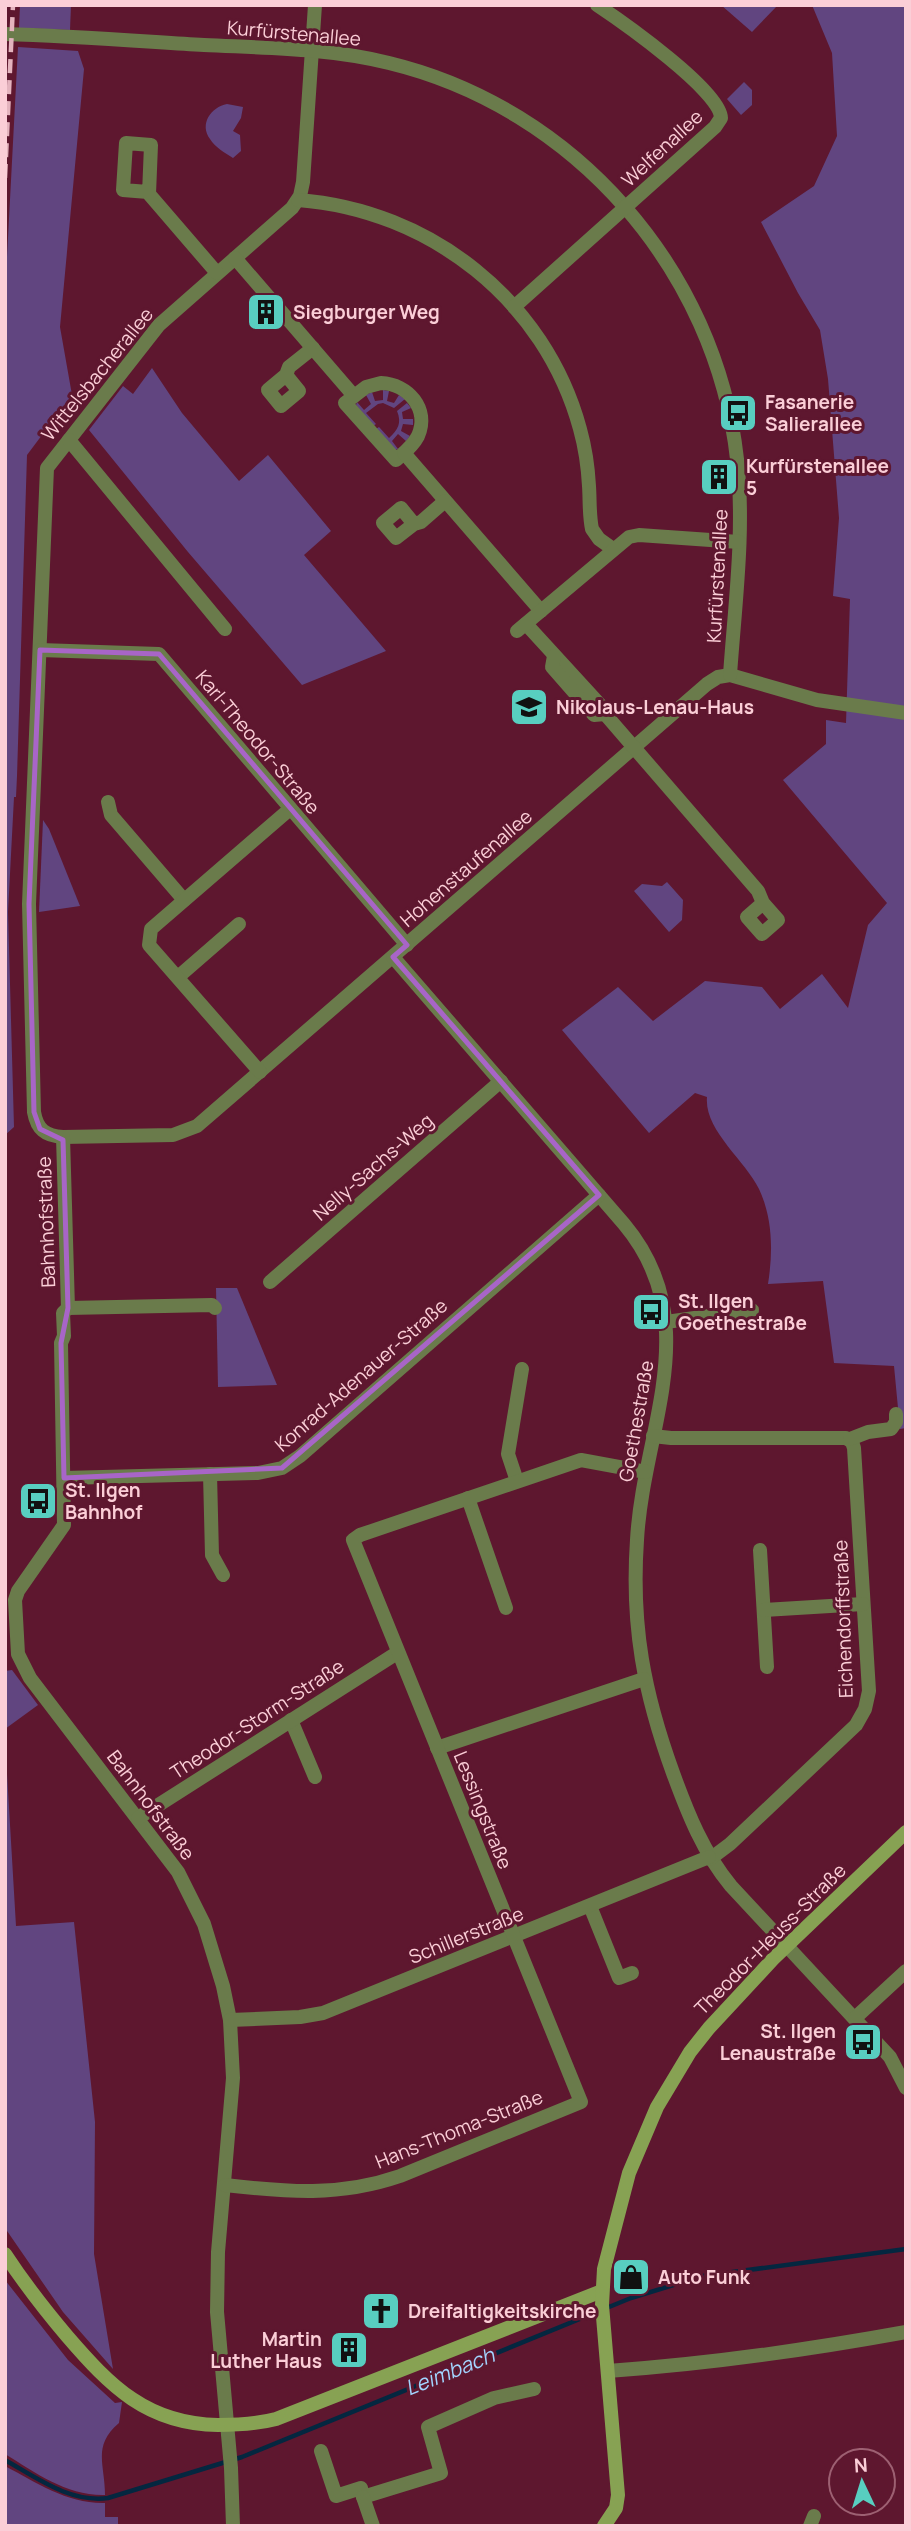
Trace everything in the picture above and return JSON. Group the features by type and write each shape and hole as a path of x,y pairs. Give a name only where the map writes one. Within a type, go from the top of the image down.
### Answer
{"street":[{"path":"315,5 302,188 298,200 347,207 391,220 416,231 469,264 514,307 547,351 568,394 583,444 592,529 599,539 613,549"},
{"name":"Welfenallee","path":"597,5 665,55 714,101 721,113 715,127 627,207"},
{"name":"Kurfürstenallee","path":"6,34 346,54 393,64 448,82 492,101 571,153 627,207 649,235 678,278 699,320 716,364 727,402 738,462 739,542 730,674"},
{"path":"148,192 218,273"},
{"name":"Wittelsbacherallee","path":"63,1137 54,1137 40,1129 34,1112 29,915 47,468 159,324 298,200"},
{"path":"514,307 627,207"},
{"path":"235,258 354,396"},
{"path":"286,375 289,367 313,348"},
{"path":"381,383 397,385 413,397 420,413 420,429 415,442 396,460 345,403 354,396 368,386 381,383"},
{"path":"69,440 225,629"},
{"path":"404,453 541,611"},
{"path":"414,524 421,522 445,501"},
{"path":"739,542 639,535 627,537 522,627 554,656 552,667 594,715 605,714 634,747 758,891 763,903"},
{"name":"Karl-Theodor-Straße","path":"40,650 159,654 407,945"},
{"path":"730,674 817,699 906,713"},
{"name":"Hohenstaufenallee","path":"63,1137 183,1133 205,1121 712,680 730,674"},
{"path":"108,802 111,815 184,900"},
{"path":"261,1072 149,945 151,929 290,809"},
{"path":"178,977 239,924"},
{"name":"Goethestraße","path":"393,957 632,1233 646,1255 657,1280 666,1322 667,1357 639,1512 635,1568 637,1626 644,1679 662,1744 685,1806 710,1858 731,1886 893,2061 906,2088"},
{"name":"Nelly-Sachs-Weg","path":"270,1282 501,1082"},
{"name":"Bahnhofstraße","path":"63,1137 68,1307 64,1313 64,1336 61,1343 64,1525 16,1595 18,1654 30,1678 178,1872 195,1901 217,1962 230,2020 233,2078 217,2297 230,2452 233,2526"},
{"name":"Konrad-Adenauer-Straße","path":"64,1478 267,1472 282,1468 599,1195"},
{"path":"68,1307 212,1305 215,1308"},
{"path":"666,1322 752,1310"},
{"path":"517,1482 508,1454 522,1369"},
{"path":"653,1436 850,1439 889,1430 895,1424 896,1414"},
{"name":"Eichendorffstraße","path":"710,1858 740,1835 856,1725 861,1717 869,1691 854,1448 850,1439"},
{"path":"506,1608 468,1498 581,1460 646,1472"},
{"path":"210,1474 212,1555 223,1575"},
{"name":"Lessingstraße","path":"468,1498 359,1535 353,1539 354,1545 581,2102"},
{"path":"760,1550 766,1667"},
{"path":"764,1610 863,1604"},
{"name":"Theodor-Storm-Straße","path":"138,1818 397,1653"},
{"path":"437,1748 644,1679"},
{"path":"290,1720 315,1777"},
{"name":"Theodor-Heuss-Straße","path":"604,2526 616,2508 618,2495 602,2298 604,2269 629,2173 657,2107 701,2036 786,1946 906,1832"},
{"name":"Schillerstraße","path":"230,2020 319,2014 710,1858"},
{"path":"590,1906 619,1978 632,1972"},
{"path":"855,2018 906,1971"},
{"name":"Hans-Thoma-Straße","path":"225,2185 305,2193 372,2184 400,2176 581,2102"},
{"path":"7,2258 80,2351 105,2379 129,2398 156,2414 176,2420 226,2425 259,2423 284,2416 602,2298"},
{"path":"608,2371 786,2353 906,2332"},
{"path":"363,2497 441,2473 428,2427 494,2398 534,2389"},
{"path":"321,2451 336,2496 361,2488 373,2526"}],"highlighted area":[{"path":"40,650 159,654 407,945 393,957 599,1195 282,1468 64,1478 61,1343 68,1308 63,1140 40,1129 34,1112 29,904"}],"shaded area":[{"path":"20,5 71,5 70,30 19,28"},
{"path":"721,5 778,5 752,32"},
{"path":"812,5 906,5 906,1428 900,1429 894,1366 834,1363 823,1281 768,1284 771,1236 764,1200 753,1178 718,1133 708,1109 707,1097 695,1093 649,1133 562,1030 618,987 653,1021 705,981 762,987 780,1009 822,974 848,1008 868,925 887,903 783,780 826,744 826,720 846,723 850,599 833,596 839,518 828,379 820,330 761,222 814,186 837,136 832,53"},
{"path":"18,47 78,51 84,69 60,327 72,395 27,455 17,776 8,912 14,1127 5,1135 5,295"},
{"path":"744,82 752,90 752,105 741,115 727,99"},
{"path":"227,104 243,107 241,118 233,131 240,135 241,151 233,158 212,142 206,128 206,122 212,112"},
{"path":"152,368 182,413 239,481 268,455 331,531 304,555 386,651 302,685 188,552 89,430 123,386 133,394"},
{"path":"383,390 389,391 387,401 394,403 399,395 405,399 394,408 383,403 366,413 376,424 373,426 356,405 357,402 364,410 371,404 366,395 372,392 375,401 383,400"},
{"path":"407,403 411,408 402,412 403,419 413,419 413,425 403,424 401,431 410,436 406,441 398,434 392,441 398,449 395,450 376,429 379,427 389,438 398,426 397,411"},
{"path":"43,820 49,829 80,906 39,912"},
{"path":"667,882 683,900 682,920 669,932 634,891 642,884 662,886"},
{"path":"216,1288 237,1288 277,1385 218,1387"},
{"path":"12,1670 38,1705 5,1729 5,1671"},
{"path":"5,1740 16,1926 74,1922 95,2122 94,2254 113,2369 63,2312 5,2228"},
{"path":"5,2280 68,2360 115,2403 122,2402 119,2423 105,2440 103,2448 105,2495 78,2492 65,2487 40,2476 5,2454"},
{"path":"5,2466 66,2496 105,2503 105,2517 118,2517 118,2526 5,2526"}],"waterway":[{"name":"Leimbach","path":"5,2460 67,2493 94,2499 108,2498 242,2457 631,2298 703,2276 906,2249"}],"railway":[{"path":"5,178 13,5"}],"place":[{"name":"Siegburger Weg","path":"266,312"},
{"name":"Fasanerie Salierallee","path":"738,413"},
{"name":"Kurfürstenallee 5","path":"719,477"},
{"name":"Nikolaus-Lenau-Haus","path":"529,707"},
{"name":"St. Ilgen Goethestraße","path":"651,1312"},
{"name":"St. Ilgen Bahnhof","path":"38,1501"},
{"name":"St. Ilgen Lenaustraße","path":"863,2042"},
{"name":"Auto Funk","path":"631,2277"},
{"name":"Dreifaltigkeitskirche","path":"381,2311"},
{"name":"Martin Luther Haus","path":"349,2350"}]}
